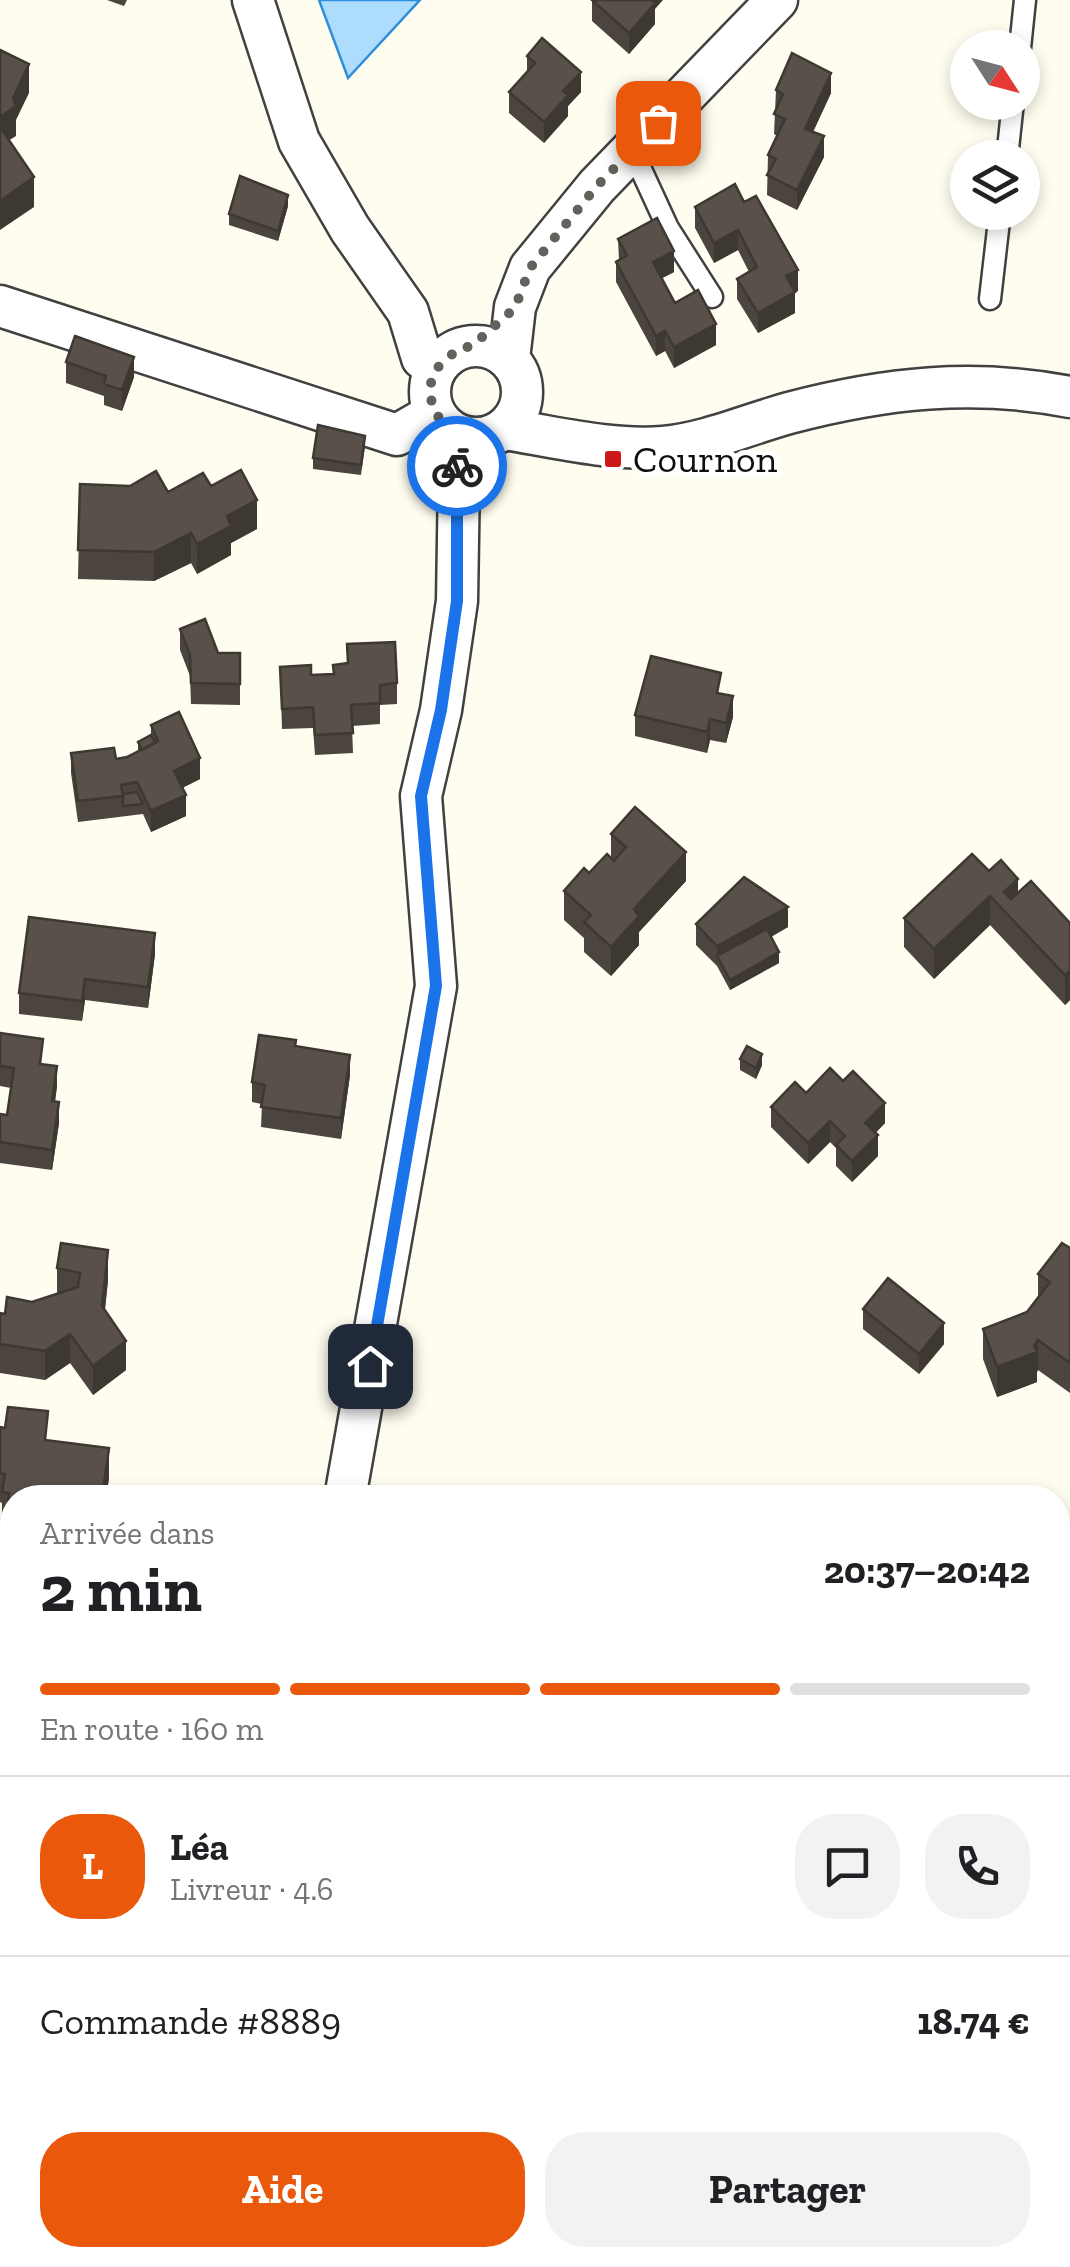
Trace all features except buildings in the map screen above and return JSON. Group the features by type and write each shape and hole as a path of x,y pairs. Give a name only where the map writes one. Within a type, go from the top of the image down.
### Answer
{"street":[{"path":"253,0 299,142 350,229 408,312 422,358 498,350 536,397 590,446"},
{"path":"469,427 521,404 516,374 515,308 530,268 597,186 776,0"},
{"path":"0,306 398,435 469,427 590,446 665,447 874,393 937,385 1070,396"},
{"path":"469,427 431,383 455,355 515,308"},
{"path":"347,1485 436,986 421,796 441,710 457,601 459,476 469,427"}],"lane":[{"path":"1022,30 1025,0"},
{"path":"632,150 668,228 712,297"},
{"path":"990,298 998,230"}],"water":[{"path":"319,0 420,0 348,78"}],"way so far":[{"path":"457,466 449,429 435,413 431,399 436,369 458,349 472,346 515,308 530,268 597,186 658,123"}],"place":[{"name":"Cournon","path":"613,459"}],"route":[{"path":"370,1366 436,986 421,796 441,710 457,601 457,466"}]}
